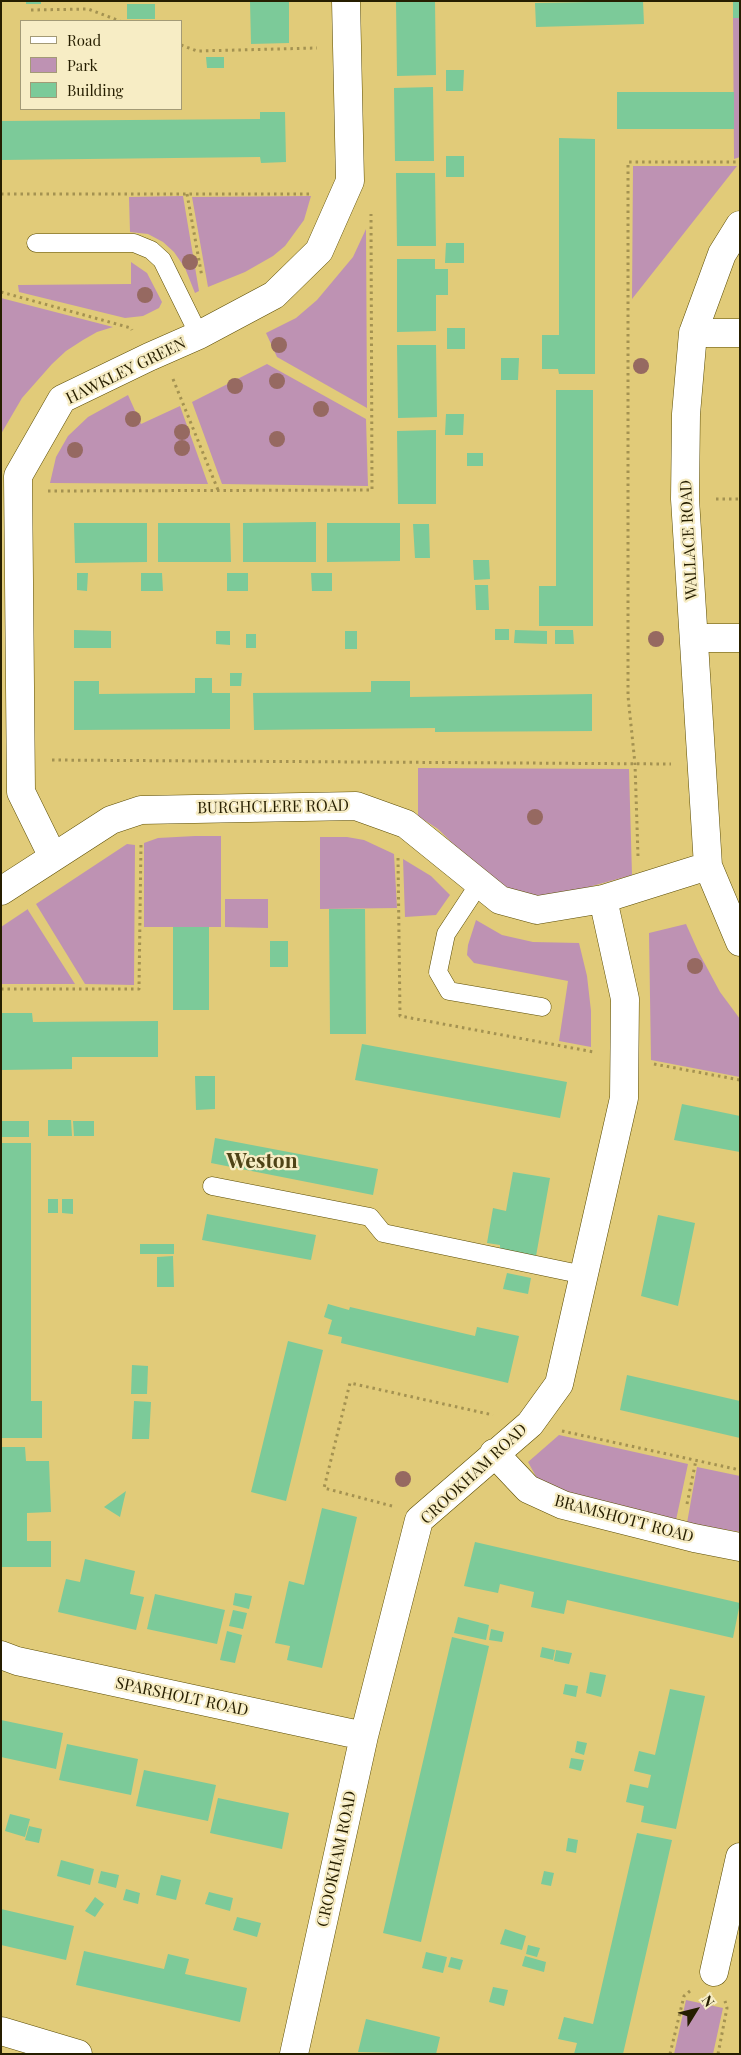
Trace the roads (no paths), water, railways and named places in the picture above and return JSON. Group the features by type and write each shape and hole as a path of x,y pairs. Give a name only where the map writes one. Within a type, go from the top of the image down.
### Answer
{"street":[{"name":"HAWKLEY GREEN","path":"53,857 21,792 18,476 62,399 210,329 274,295 319,251 347,188 346,1"},
{"name":"WALLACE ROAD","path":"708,866 686,499 686,414 693,333 722,254 740,225"},
{"path":"693,333 740,333"},
{"path":"694,638 740,638"},
{"name":"BURGHCLERE ROAD","path":"1,891 111,820 141,810 356,806 406,824 500,900 536,910 603,899 708,866"},
{"path":"708,866 740,942"},
{"name":"CROOKHAM ROAD","path":"294,2054 364,1736 419,1520 494,1453 530,1424 559,1384 624,1098 625,999 603,899"},
{"name":"BRAMSHOTT ROAD","path":"494,1453 528,1489 563,1505 680,1535 740,1547"},
{"name":"SPARSHOLT ROAD","path":"1,1655 16,1661 364,1736"},
{"path":"714,1972 740,1857"},
{"path":"1,2031 78,2054"}],"lane":[{"path":"36,243 134,242 151,250 162,260 210,329"},
{"path":"479,884 446,934 438,972 449,991 542,1007"},
{"path":"212,1186 370,1217 383,1233 584,1275"}],"district":[{"name":"Weston","path":"262,1161"}]}
